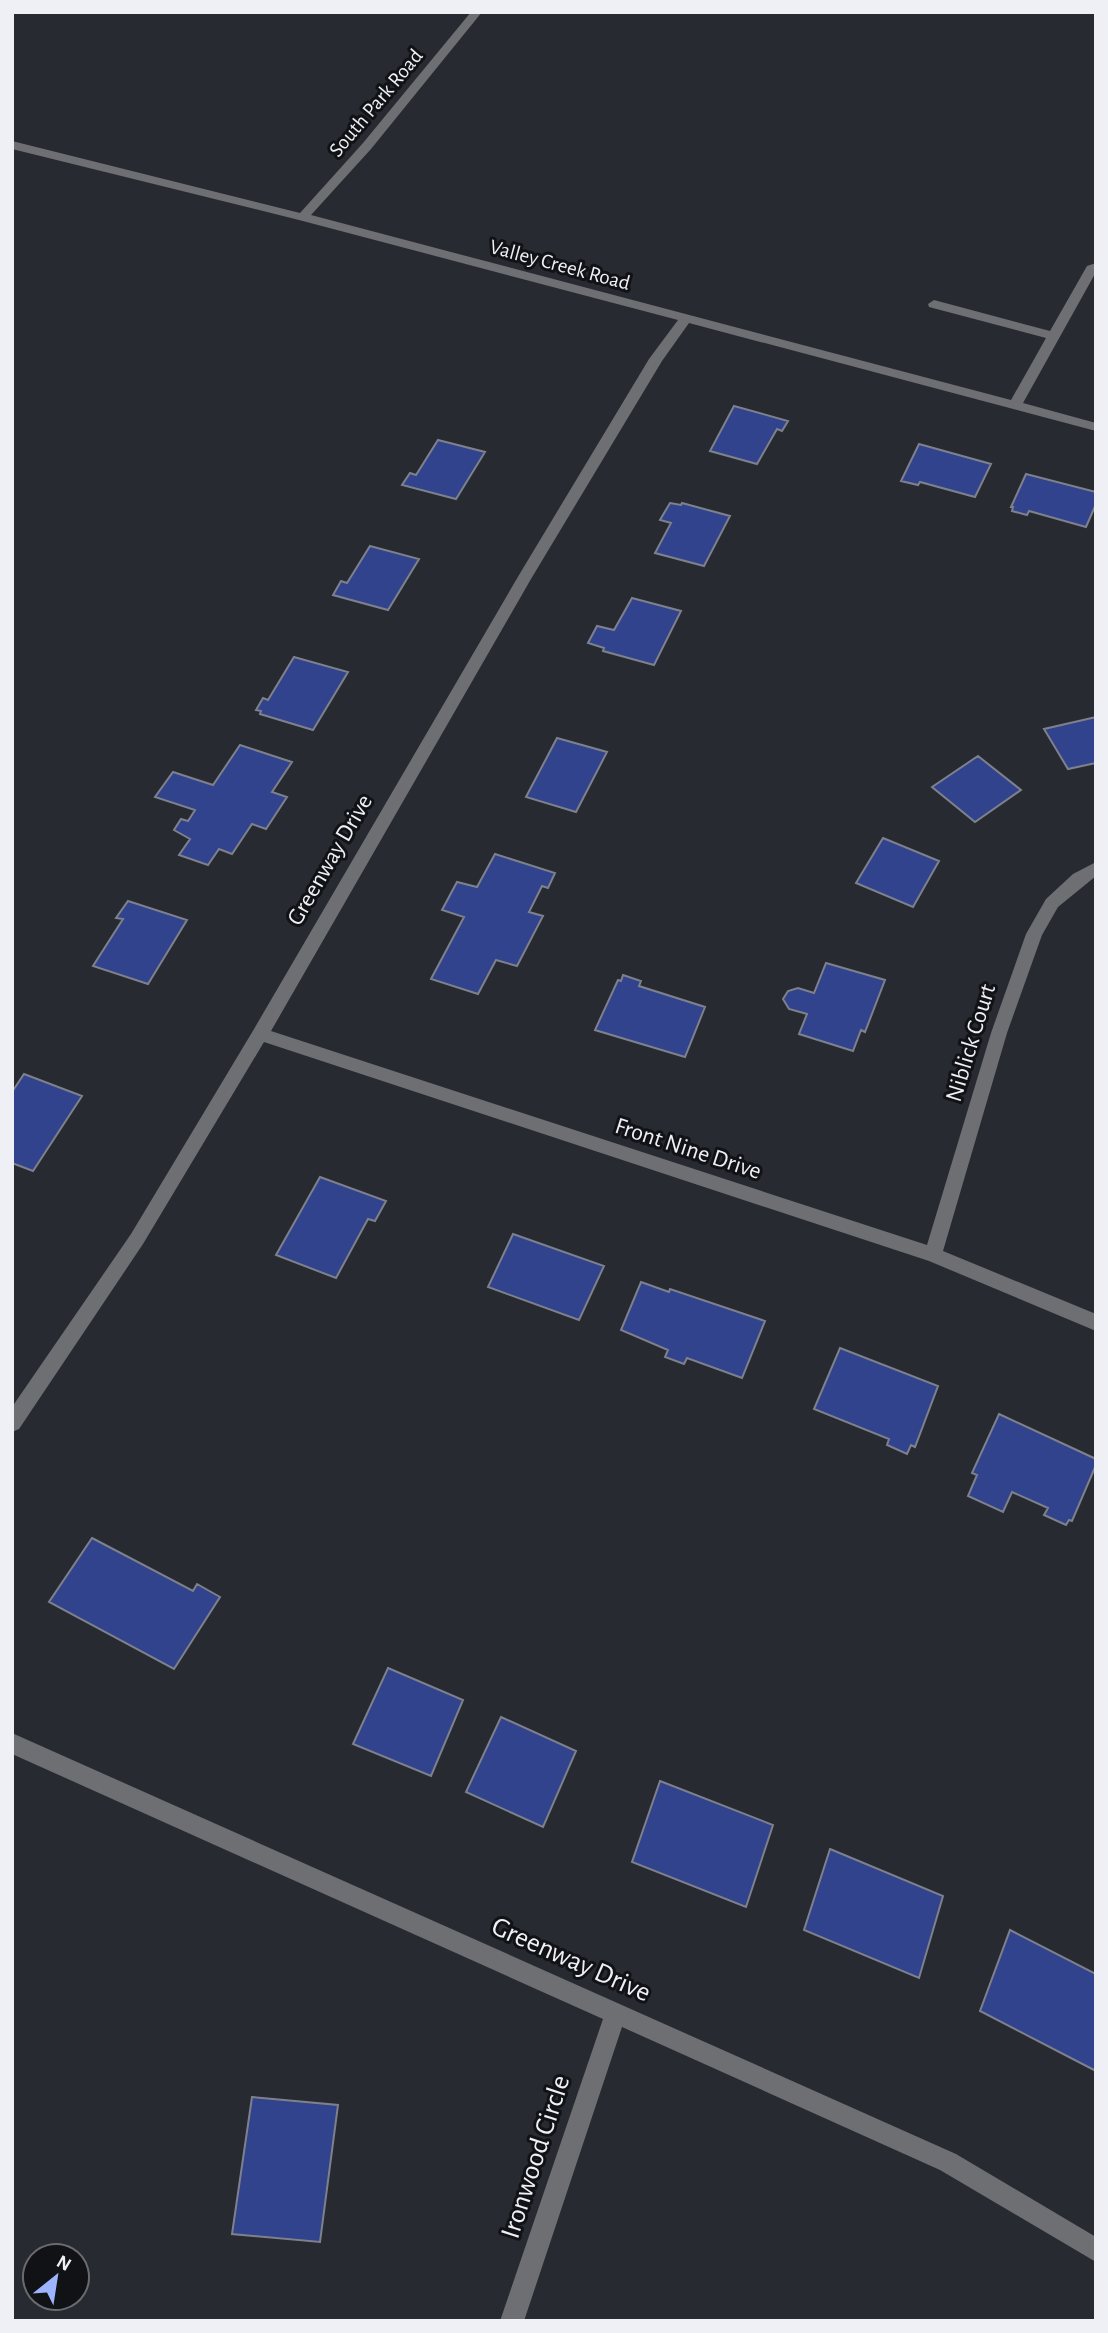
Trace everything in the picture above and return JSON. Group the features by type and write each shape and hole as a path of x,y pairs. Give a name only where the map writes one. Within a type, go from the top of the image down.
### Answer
{"street":[{"name":"South Park Road","path":"303,217 367,146 477,12"},
{"name":"Valley Creek Road","path":"12,145 303,217 1096,427"},
{"path":"1015,405 1093,267"},
{"path":"934,304 1055,335"},
{"name":"Greenway Drive","path":"12,1423 137,1239 260,1034 531,567 656,359 685,318"},
{"name":"Niblick Court","path":"933,1255 1003,1020 1034,934 1052,903 1079,878 1096,868"},
{"name":"Front Nine Drive","path":"260,1034 933,1255 1096,1323"},
{"name":"Greenway Drive","path":"12,1743 948,2162 1096,2250"},
{"name":"Ironwood Circle","path":"512,2321 615,2012"}],"building":[{"path":"734,406 788,421 782,431 777,429 757,464 710,451"},
{"path":"438,440 485,452 456,499 402,485 410,473 416,475"},
{"path":"919,444 991,464 975,497 920,482 918,485 901,481"},
{"path":"1026,474 1096,492 1096,504 1086,527 1029,511 1027,515 1012,511 1011,507"},
{"path":"670,503 682,503 730,516 704,566 655,553 671,523 660,520"},
{"path":"370,546 419,559 388,610 333,595 341,581 347,583"},
{"path":"632,598 681,611 654,665 603,651 604,648 588,643 597,626 614,630"},
{"path":"294,657 348,672 313,730 260,714 261,711 256,710 263,698 268,700"},
{"path":"1096,717 1096,763 1068,769 1044,729"},
{"path":"557,738 607,752 576,812 526,797"},
{"path":"240,745 292,762 272,792 287,797 266,829 252,824 232,854 219,849 208,865 179,855 190,839 174,830 181,819 188,821 195,810 155,797 173,772 213,785"},
{"path":"978,756 1021,790 975,822 932,787"},
{"path":"883,838 939,861 913,907 856,883"},
{"path":"495,854 555,873 548,888 542,886 529,912 543,916 517,966 496,960 478,994 431,979 464,917 442,910 457,882 477,887"},
{"path":"128,901 187,920 148,984 93,966 123,919 116,918"},
{"path":"826,963 885,980 865,1032 861,1030 853,1051 799,1034 807,1014 789,1009 783,999 788,991 798,988 814,993"},
{"path":"623,975 641,981 639,986 705,1007 685,1057 595,1030 618,980 621,981"},
{"path":"24,1074 82,1096 33,1171 12,1163 12,1092"},
{"path":"320,1177 386,1201 375,1221 368,1219 336,1278 276,1255"},
{"path":"513,1234 604,1266 579,1320 488,1287"},
{"path":"641,1282 765,1321 742,1378 687,1358 684,1364 665,1357 668,1350 621,1330"},
{"path":"840,1348 938,1386 915,1447 911,1445 907,1454 887,1445 889,1439 814,1409"},
{"path":"999,1414 1096,1459 1096,1465 1072,1521 1069,1520 1066,1525 1044,1515 1048,1508 1012,1492 1003,1512 968,1496 977,1475 972,1473"},
{"path":"92,1538 193,1591 197,1584 220,1597 174,1669 49,1602"},
{"path":"388,1668 463,1700 431,1776 353,1744"},
{"path":"501,1717 576,1751 543,1827 466,1792"},
{"path":"660,1781 773,1825 746,1907 632,1862"},
{"path":"830,1849 943,1896 919,1978 804,1930"},
{"path":"1010,1930 1096,1974 1096,2071 980,2011"},
{"path":"252,2097 338,2105 320,2242 232,2234"}]}
